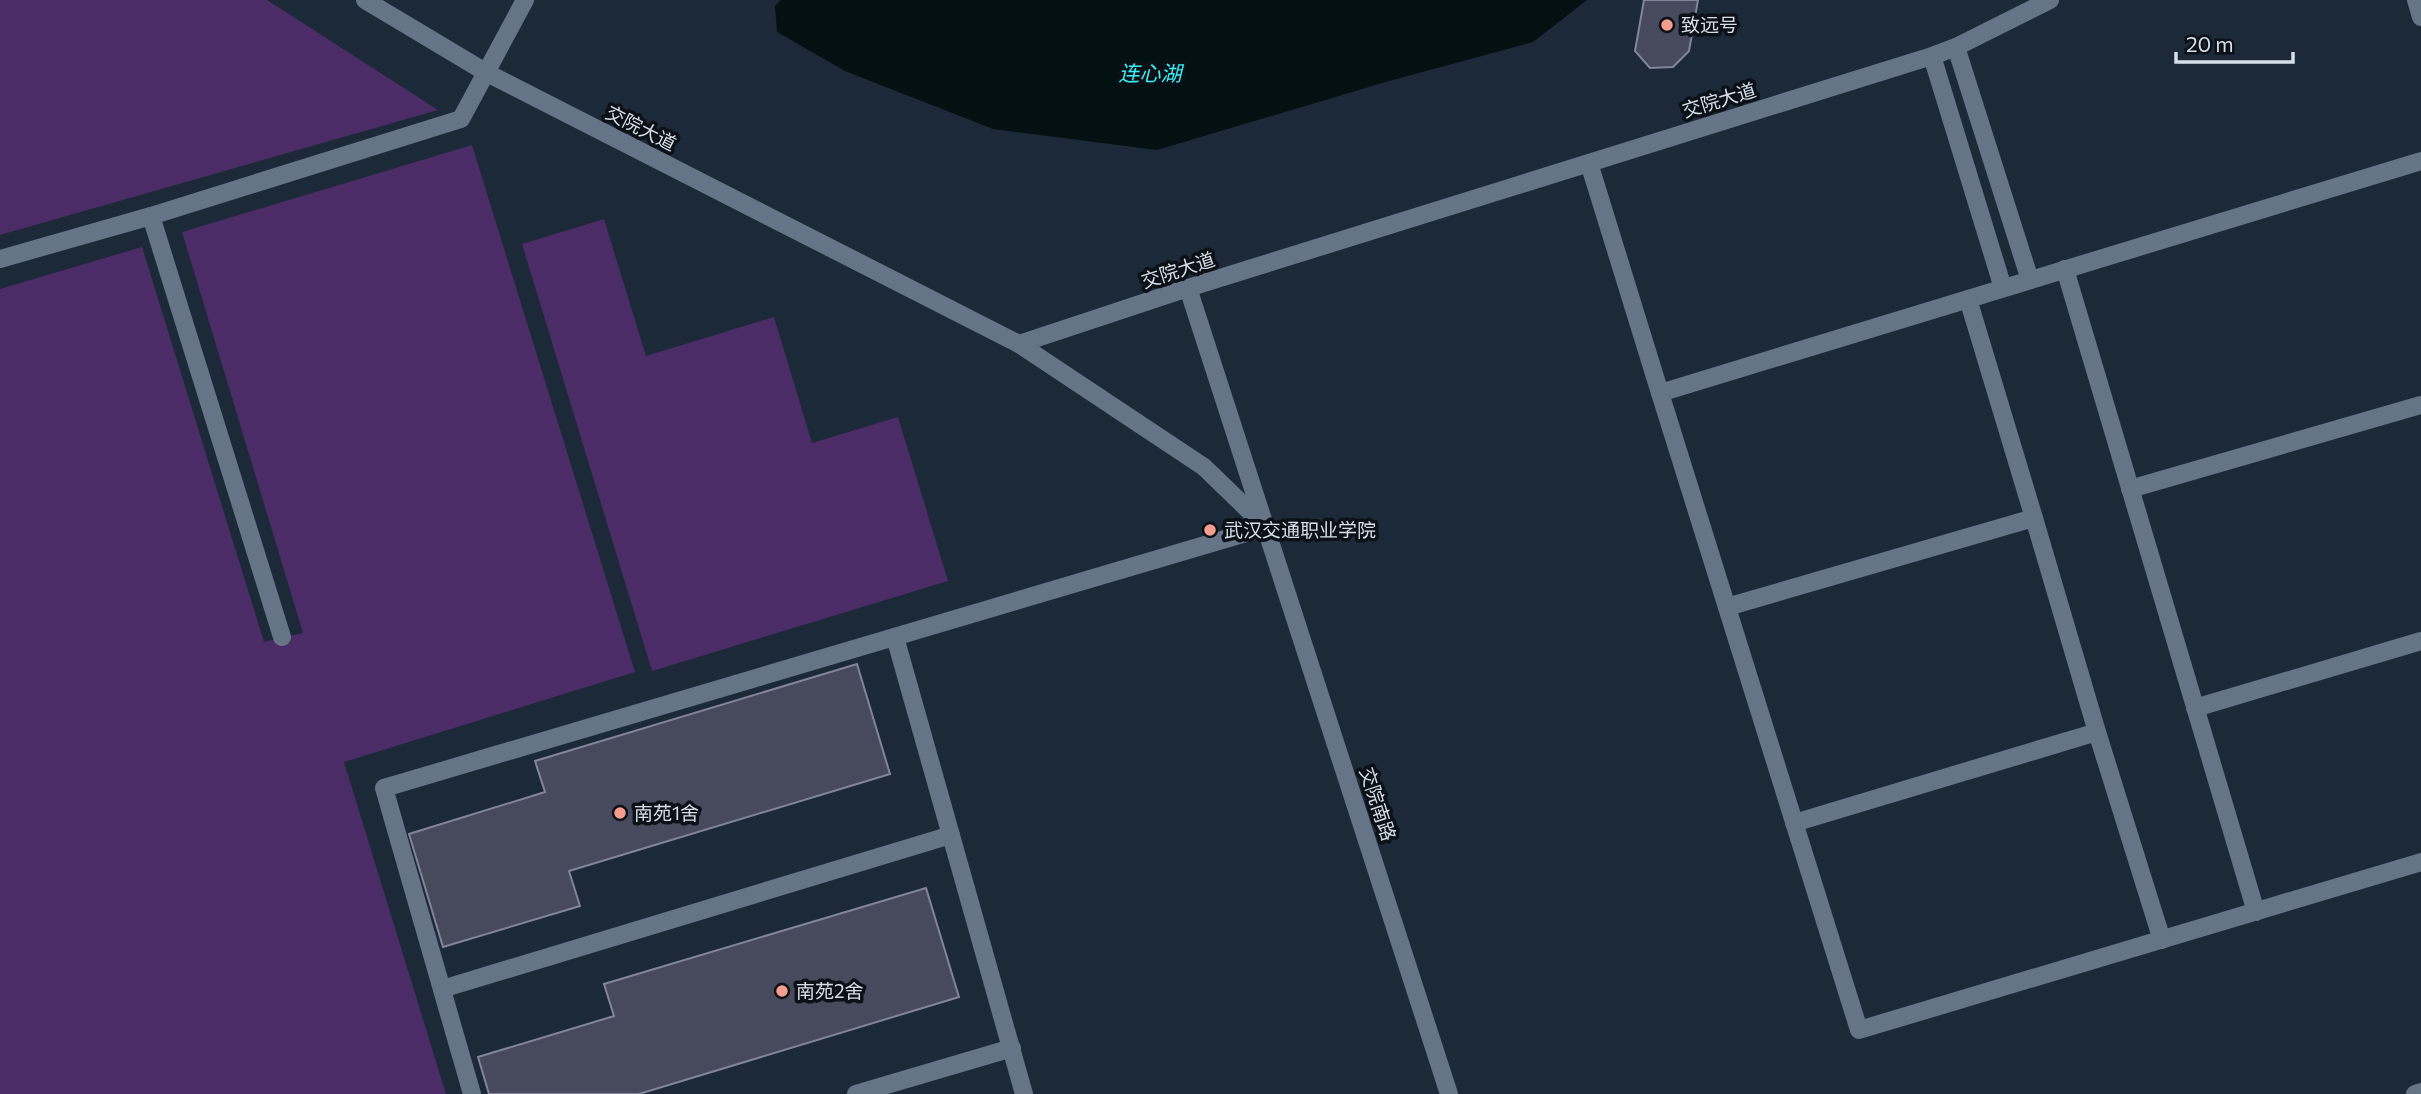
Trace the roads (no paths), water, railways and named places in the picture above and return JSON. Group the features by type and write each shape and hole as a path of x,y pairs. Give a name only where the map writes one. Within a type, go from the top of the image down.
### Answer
{"lane":[{"name":"交院大道","path":"365,0 487,74 1018,344 1188,288 1932,56 1956,47 2050,0"},
{"path":"0,259 151,216 461,119 525,0"},
{"path":"2416,0 2421,17"},
{"path":"1956,47 2030,280"},
{"path":"1932,56 2003,288"},
{"path":"1660,393 2421,161"},
{"path":"1589,163 1859,1030 2421,862"},
{"path":"151,216 282,637"},
{"path":"2065,269 2256,912"},
{"name":"交院南路","path":"1188,288 1450,1094"},
{"path":"1968,299 2162,940"},
{"name":"交院南路","path":"1018,344 1204,467 1266,527"},
{"path":"2130,489 2421,405"},
{"path":"1727,607 2034,517"},
{"path":"472,1094 384,788 1266,527"},
{"path":"895,637 1024,1094"},
{"path":"2195,708 2421,641"},
{"path":"1794,823 2097,732"},
{"path":"442,989 951,835"},
{"path":"856,1094 1012,1048"},
{"path":"2415,1094 2421,1092"}],"water":[{"name":"连心湖","path":"781,0 1587,0 1533,42 1389,81 1157,150 993,129 845,71 777,32 775,6"}],"place":[{"name":"致远号","path":"1667,25"},
{"name":"武汉交通职业学院","path":"1210,530"},
{"name":"南苑1舍","path":"620,813"},
{"name":"南苑2舍","path":"782,991"}]}
